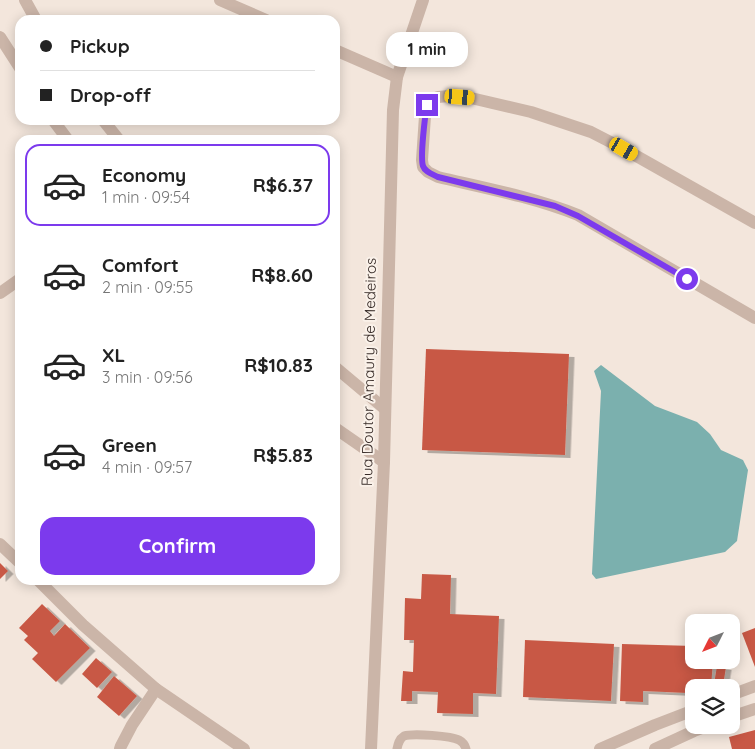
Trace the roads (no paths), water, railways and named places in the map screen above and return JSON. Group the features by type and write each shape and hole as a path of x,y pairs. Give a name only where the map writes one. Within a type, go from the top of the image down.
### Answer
{"street":[{"path":"26,0 34,15"},
{"path":"220,0 254,15"},
{"name":"Rua Doutor Amaury de Medeiros","path":"371,749 384,462 393,110 397,77 423,0"},
{"path":"0,37 15,60"},
{"path":"340,52 397,77"},
{"path":"755,224 591,132 531,112 471,98 438,97 431,100 427,105 422,160 423,167 428,172 438,177 538,201 578,216 755,318"},
{"path":"107,125 116,135"},
{"path":"0,293 15,282"},
{"path":"340,371 385,409"},
{"path":"340,431 384,462"},
{"path":"0,544 15,558"},
{"path":"43,585 83,625 156,689 244,749"},
{"path":"740,692 755,686"},
{"path":"120,749 132,725 156,689"},
{"path":"740,714 755,709"},
{"path":"600,749 685,713"},
{"path":"655,749 688,734"}],"lane":[{"path":"397,749 400,739 404,736 414,735 460,740 466,749"}],"water":[{"path":"601,365 655,406 697,422 710,434 721,450 743,460 748,470 737,541 725,552 596,579 592,574 601,391 594,371"}]}
